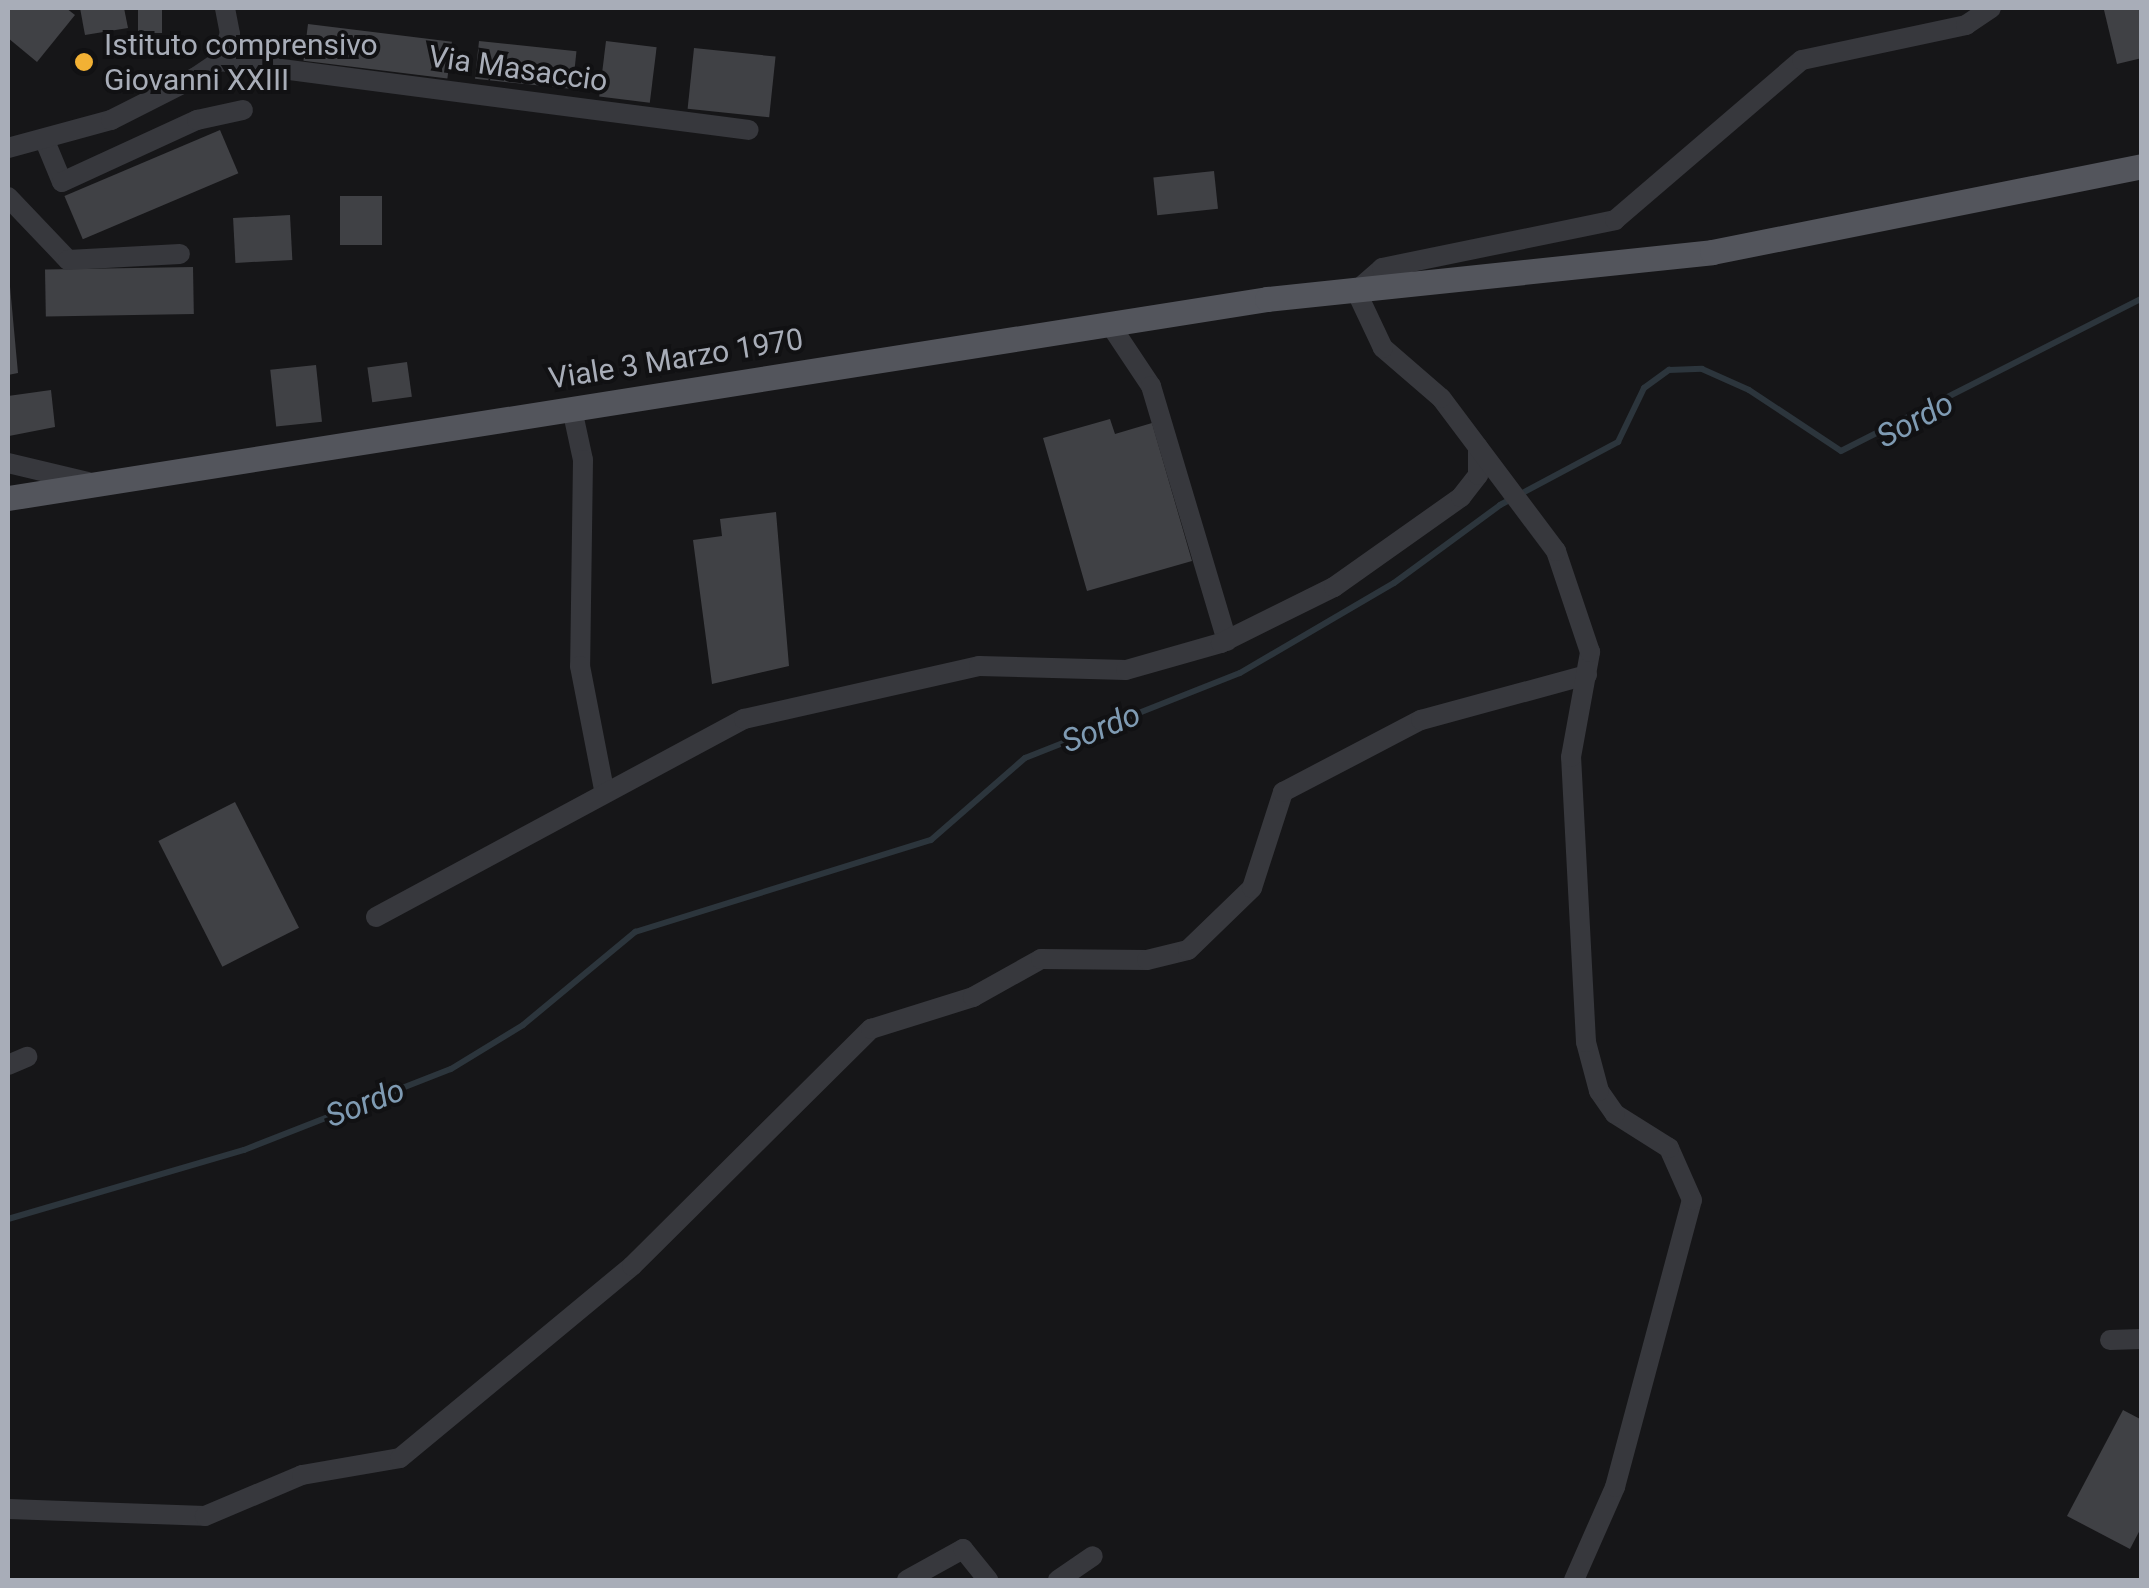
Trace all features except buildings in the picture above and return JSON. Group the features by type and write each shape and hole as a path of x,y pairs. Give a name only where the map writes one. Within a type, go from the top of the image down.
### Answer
{"main road":[{"name":"Viale 3 Marzo 1970","path":"8,498 104,486 1108,324 1356,290 1712,252 2142,166"}],"street":[{"path":"8,148 111,120 220,61 230,34 226,8"},
{"path":"1574,1580 1615,1487 1692,1200 1669,1148 1616,1114 1599,1090 1586,1042 1571,757 1590,652 1556,550 1478,447 1383,348 1356,290 1382,268 1615,220 1802,60 1966,25 1991,8"},
{"name":"Via Masaccio","path":"220,61 749,130"},
{"path":"45,141 62,182 197,120 243,110"},
{"path":"8,197 68,260 180,254"},
{"path":"1108,324 1152,386 1227,641"},
{"path":"572,409 583,460 580,666 604,790"},
{"path":"376,916 604,790 744,719 884,684 1034,662 1126,670 1227,641 1334,586 1462,497 1478,474 1478,447"},
{"path":"8,463 104,486"},
{"path":"8,1508 204,1516 302,1475 400,1458 632,1266 871,1029 973,997 1041,959 1148,960 1188,950 1252,888 1284,792 1420,720 1587,675"},
{"path":"2110,1340 2142,1340"},
{"path":"907,1580 962,1549 988,1580"},
{"path":"1058,1580 1093,1556"}],"waterway":[{"name":"Sordo","path":"8,1219 244,1150 451,1069 523,1025 635,932 931,840 1025,758 1240,673 1394,583 1500,505 1618,442 1644,388 1669,370 1702,369 1749,390 1841,451 2142,298"}],"place":[{"name":"Istituto comprensivo Giovanni XXIII","path":"84,62"}]}
